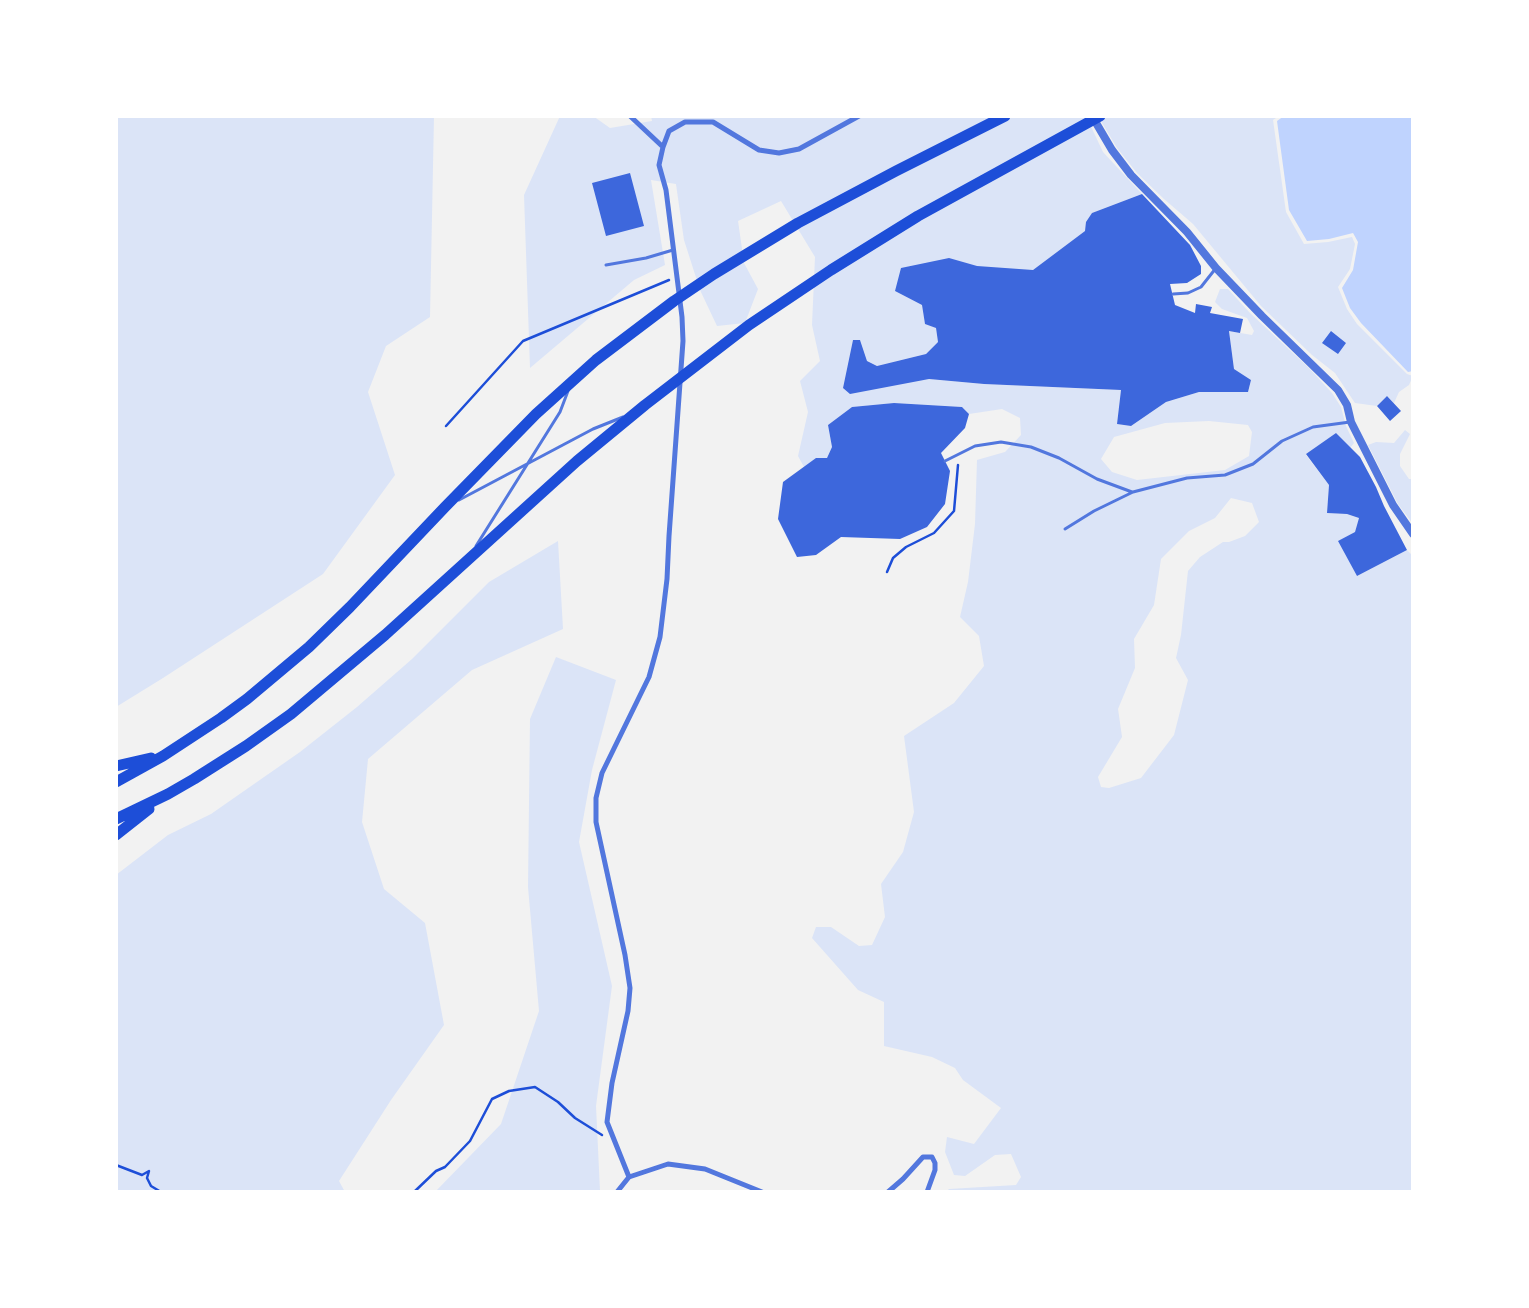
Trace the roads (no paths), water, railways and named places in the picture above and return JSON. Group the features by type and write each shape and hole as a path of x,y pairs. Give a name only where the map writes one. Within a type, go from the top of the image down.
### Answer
{"highway":[{"path":"116,782 193,737 247,699 309,647 350,607 506,444 570,383 627,336 714,274 798,223 1005,116"},
{"path":"116,819 194,779 246,746 314,695 385,634 576,462 641,408 749,325 831,270 918,216 1100,116"},
{"path":"116,766 163,756"},
{"path":"116,835 168,794"}],"street":[{"path":"630,116 662,147"},
{"path":"629,1177 607,1122 612,1083 628,1011 630,988 626,955 596,822 596,798 602,773 649,677 660,637 668,579 683,341 666,190 659,166 662,147 669,131 685,122 713,122 759,150 779,153 799,149 859,116"},
{"path":"1092,116 1112,150 1131,175 1187,232 1216,268 1262,316 1338,390 1347,405 1351,422 1393,505 1413,534"},
{"path":"888,1192 923,1157 932,1157 935,1163 927,1192"},
{"path":"617,1192 629,1177 668,1164 705,1169 762,1192"}],"lane":[{"path":"606,265 646,258 673,250"},
{"path":"1173,294 1188,293 1201,287 1216,268"},
{"path":"471,556 560,412 570,383"},
{"path":"445,507 593,429 641,408"},
{"path":"1065,530 1094,511 1133,492 1187,478 1225,475 1253,464 1282,441 1313,427 1351,422"},
{"path":"945,462 975,446 1001,442 1031,447 1059,458 1097,478 1133,492"}],"water":[{"path":"1284,116 1413,116 1413,371 1408,372 1361,323 1350,308 1342,288 1353,270 1358,242 1353,233 1329,239 1307,241 1289,210 1277,121"}]}
